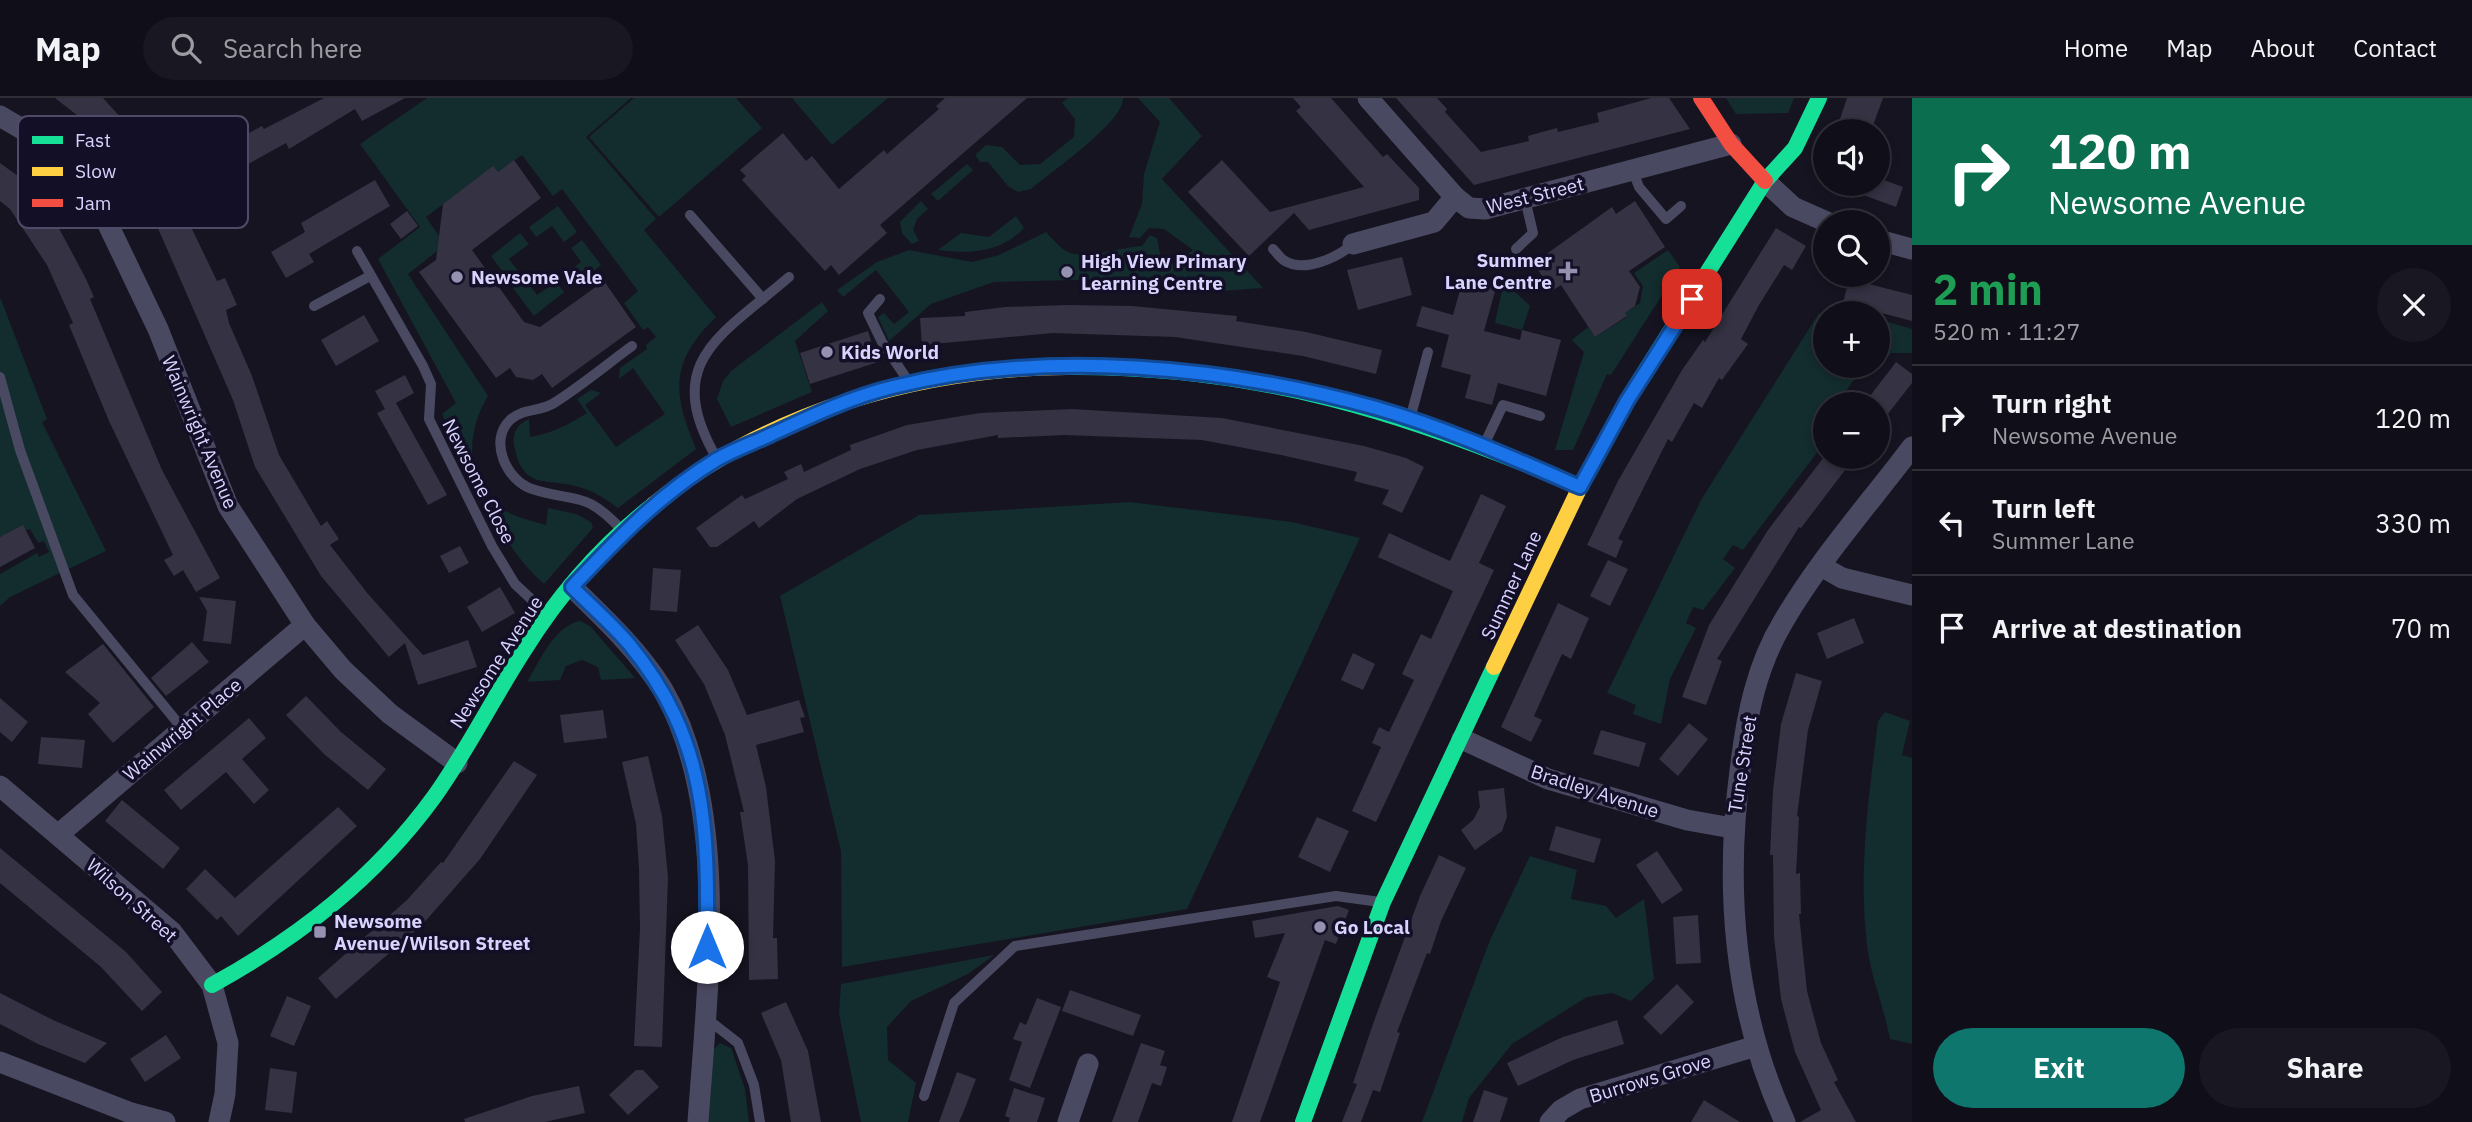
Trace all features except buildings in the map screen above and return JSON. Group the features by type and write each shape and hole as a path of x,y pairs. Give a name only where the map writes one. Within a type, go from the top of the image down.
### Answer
{"street":[{"path":"1368,98 1455,197"},
{"path":"1701,98 1731,144 1765,181 1793,207 1813,216"},
{"name":"Summer Lane","path":"1303,1122 1383,902 1580,487 1627,401 1765,181 1795,148 1819,98"},
{"name":"Wainwright Avenue","path":"0,116 18,127"},
{"name":"West Street","path":"1353,244 1434,222 1455,197 1469,208 1485,209 1731,144"},
{"name":"Wainwright Avenue","path":"110,228 158,329 228,506 305,625 343,670 390,714 457,763"},
{"path":"1890,243 1912,249"},
{"name":"Newsome Avenue","path":"212,985 256,963 322,918 380,863 422,814 457,763 549,615 624,532 666,495 717,459 801,420 892,387 969,374 1070,365 1183,371 1304,390 1410,419 1484,445 1580,487"},
{"name":"Tune Street","path":"1785,1122 1756,1046 1735,943 1732,828 1749,716 1761,668 1782,622 1912,447"},
{"path":"1821,566 1842,578 1912,595"},
{"path":"572,587 628,642 652,674 683,732 698,778 706,824 708,869 706,1017 698,1122"},
{"name":"Wainwright Place","path":"59,835 305,625"},
{"name":"Bradley Avenue","path":"1462,739 1548,779 1687,820 1732,828"},
{"name":"Wilson Street","path":"0,786 172,932 212,985 229,1043 225,1094 219,1122"},
{"name":"Burrows Grove","path":"1550,1122 1561,1110 1580,1099 1756,1046"},
{"path":"0,1062 131,1113 165,1122"},
{"path":"1069,1122 1088,1064"}],"lane":[{"path":"1632,169 1639,187 1666,219 1681,206"},
{"path":"1516,249 1533,233 1525,199"},
{"path":"690,215 762,299"},
{"path":"1273,249 1286,262 1305,264 1329,260 1353,244"},
{"name":"Newsome Close","path":"357,251 423,366 431,384 429,419 492,546 515,584 549,615"},
{"path":"314,306 370,276"},
{"path":"717,459 694,412 693,390 697,367 711,345 789,277"},
{"path":"880,299 868,313 882,342 910,384"},
{"path":"624,532 603,510 585,499 530,489 517,481 501,453 502,436 509,421 523,412 553,404 632,346"},
{"path":"1410,419 1429,352"},
{"path":"0,377 20,450 72,595 182,728"},
{"path":"1484,445 1503,405 1540,416"},
{"path":"924,1096 954,1003 1015,946 1336,896 1383,902"},
{"path":"706,1017 738,1043 754,1085 760,1122"}],"green space":[{"path":"427,98 631,98 586,137 656,219 644,230 716,317 690,349 680,379 683,411 696,449 618,508 584,489 530,476 518,460 514,436 519,426 529,419 530,437 567,425 587,413 577,399 591,390 601,393 585,405 616,447 665,414 633,368 619,379 620,368 647,349 646,345 656,337 648,327 643,330 624,303 638,291 562,189 553,196 522,155 498,172 493,167 426,217 439,236 437,251 408,274 488,396 481,409 473,437 472,452 478,480 496,504 513,515 546,525 548,508 576,514 591,522 593,528 544,584 513,549 473,481 442,414 456,403 378,259 420,227 360,144"},
{"path":"634,98 736,98 762,128 659,217 589,137"},
{"path":"792,98 888,98 832,145"},
{"path":"1068,98 1123,98 1120,108 1100,133 1031,189 1018,192 1008,186 988,162 980,162 975,155 986,145 1002,147 1020,165 1040,164 1074,137 1075,119 1062,103"},
{"path":"1138,98 1169,98 1202,136 1162,179 1263,288 1220,291 1111,279 994,282 931,304 889,341 878,317 884,313 894,324 909,312 876,270 843,297 837,290 877,262 909,250 972,262 999,255 1046,232 1066,251 1082,255 1142,246 1150,235 1157,238 1161,259 1176,264 1193,250 1164,229 1149,228 1140,238 1129,237 1142,204 1144,174 1160,122"},
{"path":"1726,98 1794,98 1788,113 1736,114"},
{"path":"967,164 973,170 938,201 931,194"},
{"path":"921,201 928,209 917,219 913,230 919,241 912,244 902,233 900,222"},
{"path":"558,206 577,232 564,242 552,226 536,237 529,227"},
{"path":"1016,216 1024,228 1006,243 985,250 938,250 961,233 989,237"},
{"path":"520,233 529,244 509,259 519,272 509,280 491,256"},
{"path":"582,240 601,265 573,287 564,275 581,262 571,248"},
{"path":"1668,250 1680,267 1611,375 1607,374 1573,450 1555,450 1584,352 1572,340 1588,327 1595,337 1627,317 1625,313 1640,303 1643,286 1634,273"},
{"path":"525,279 537,295 556,282 564,292 534,316 513,288"},
{"path":"1504,281 1530,306 1522,330 1495,323"},
{"path":"0,297 47,419 42,422 106,551 10,597 0,606 0,574 37,553 39,557 49,552 44,541 38,543 30,529 0,537"},
{"path":"822,302 828,311 795,341 812,392 731,427 717,399 723,381 731,371"},
{"path":"1813,323 1813,378 1855,378 1846,392 1813,392 1813,458 1743,550 1733,545 1723,559 1735,568 1703,610 1693,607 1686,623 1696,628 1670,679 1661,724 1633,714 1636,705 1607,693 1701,500"},
{"path":"1890,323 1912,329 1912,353 1891,353"},
{"path":"1130,502 1292,522 1360,538 1187,909 842,967 841,851 780,596 919,515"},
{"path":"580,621 590,626 635,678 601,680 598,667 582,660 566,666 560,680 527,682 555,637 571,624"},
{"path":"1885,712 1910,721 1902,755 1912,758 1912,1044 1890,1039 1867,945 1864,861 1868,805 1878,721"},
{"path":"1530,856 1577,870 1571,899 1606,906 1616,918 1644,899 1654,979 1631,1001 1612,993 1587,997 1512,1044 1469,1098 1462,1122 1422,1122 1490,940"},
{"path":"994,955 968,974 911,1001 887,1027 888,1060 916,1083 908,1122 861,1122 839,1014 841,984"},
{"path":"720,1043 731,1048 745,1089 749,1122 708,1122 711,1052"}],"traffic: fast":[{"path":"1627,400 1765,181 1795,148 1819,98"},
{"path":"1067,367 1203,374 1330,398 1454,437 1580,487"},
{"path":"212,985 305,926 387,854 446,780 550,611 598,555 653,505"},
{"path":"1303,1122 1383,902 1494,667"}],"traffic: slow":[{"path":"653,505 698,472 746,444 796,420 848,401 902,386 957,376 1012,369 1067,367"},
{"path":"1494,667 1580,487 1627,400"}],"traffic: jam":[{"path":"1701,98 1731,144 1765,181"}],"place":[{"name":"Summer Lane Centre","path":"1568,271"},
{"name":"High View Primary Learning Centre","path":"1067,272"},
{"name":"Newsome Vale","path":"457,277"},
{"name":"Kids World","path":"827,352"},
{"name":"Go Local","path":"1320,927"},
{"name":"Newsome Avenue/Wilson Street","path":"320,932"}],"route":[{"path":"707,947 706,824 698,778 683,732 663,692 628,642 572,587 624,532 666,495 717,459 801,420 892,387 969,374 1070,365 1183,371 1304,390 1377,408 1441,429 1580,487 1627,401 1692,299"}]}
